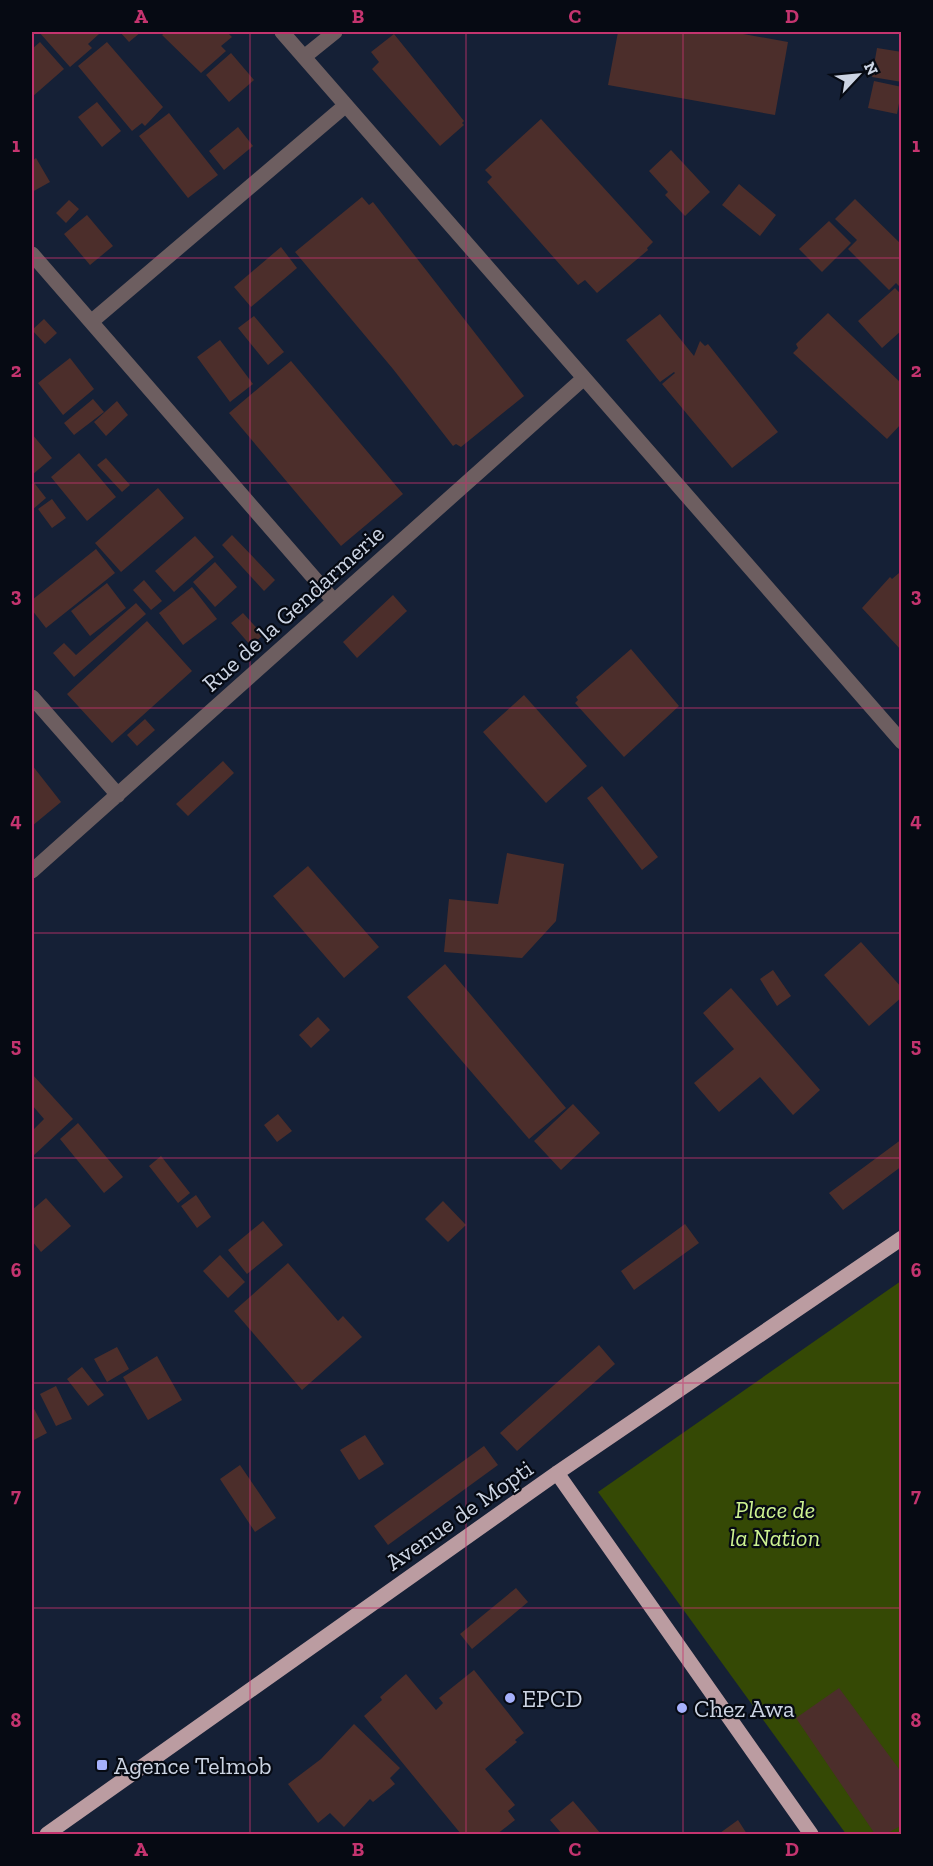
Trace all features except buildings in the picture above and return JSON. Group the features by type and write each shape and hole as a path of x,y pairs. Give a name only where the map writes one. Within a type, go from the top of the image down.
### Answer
{"main road":[{"name":"Avenue de Mopti","path":"47,1834 557,1473 902,1238"},
{"path":"557,1473 811,1834"}],"street":[{"path":"282,32 902,742"},
{"path":"304,57 335,32"},
{"path":"91,322 346,105"},
{"path":"32,254 334,601"},
{"name":"Rue de la Gendarmerie","path":"32,871 585,378"},
{"path":"32,697 118,795"}],"green space":[{"name":"Place de la Nation","path":"901,1281 901,1834 846,1834 598,1492"}],"place":[{"name":"EPCD","path":"510,1698"},
{"name":"Chez Awa","path":"682,1708"},
{"name":"Agence Telmob","path":"102,1765"}]}
